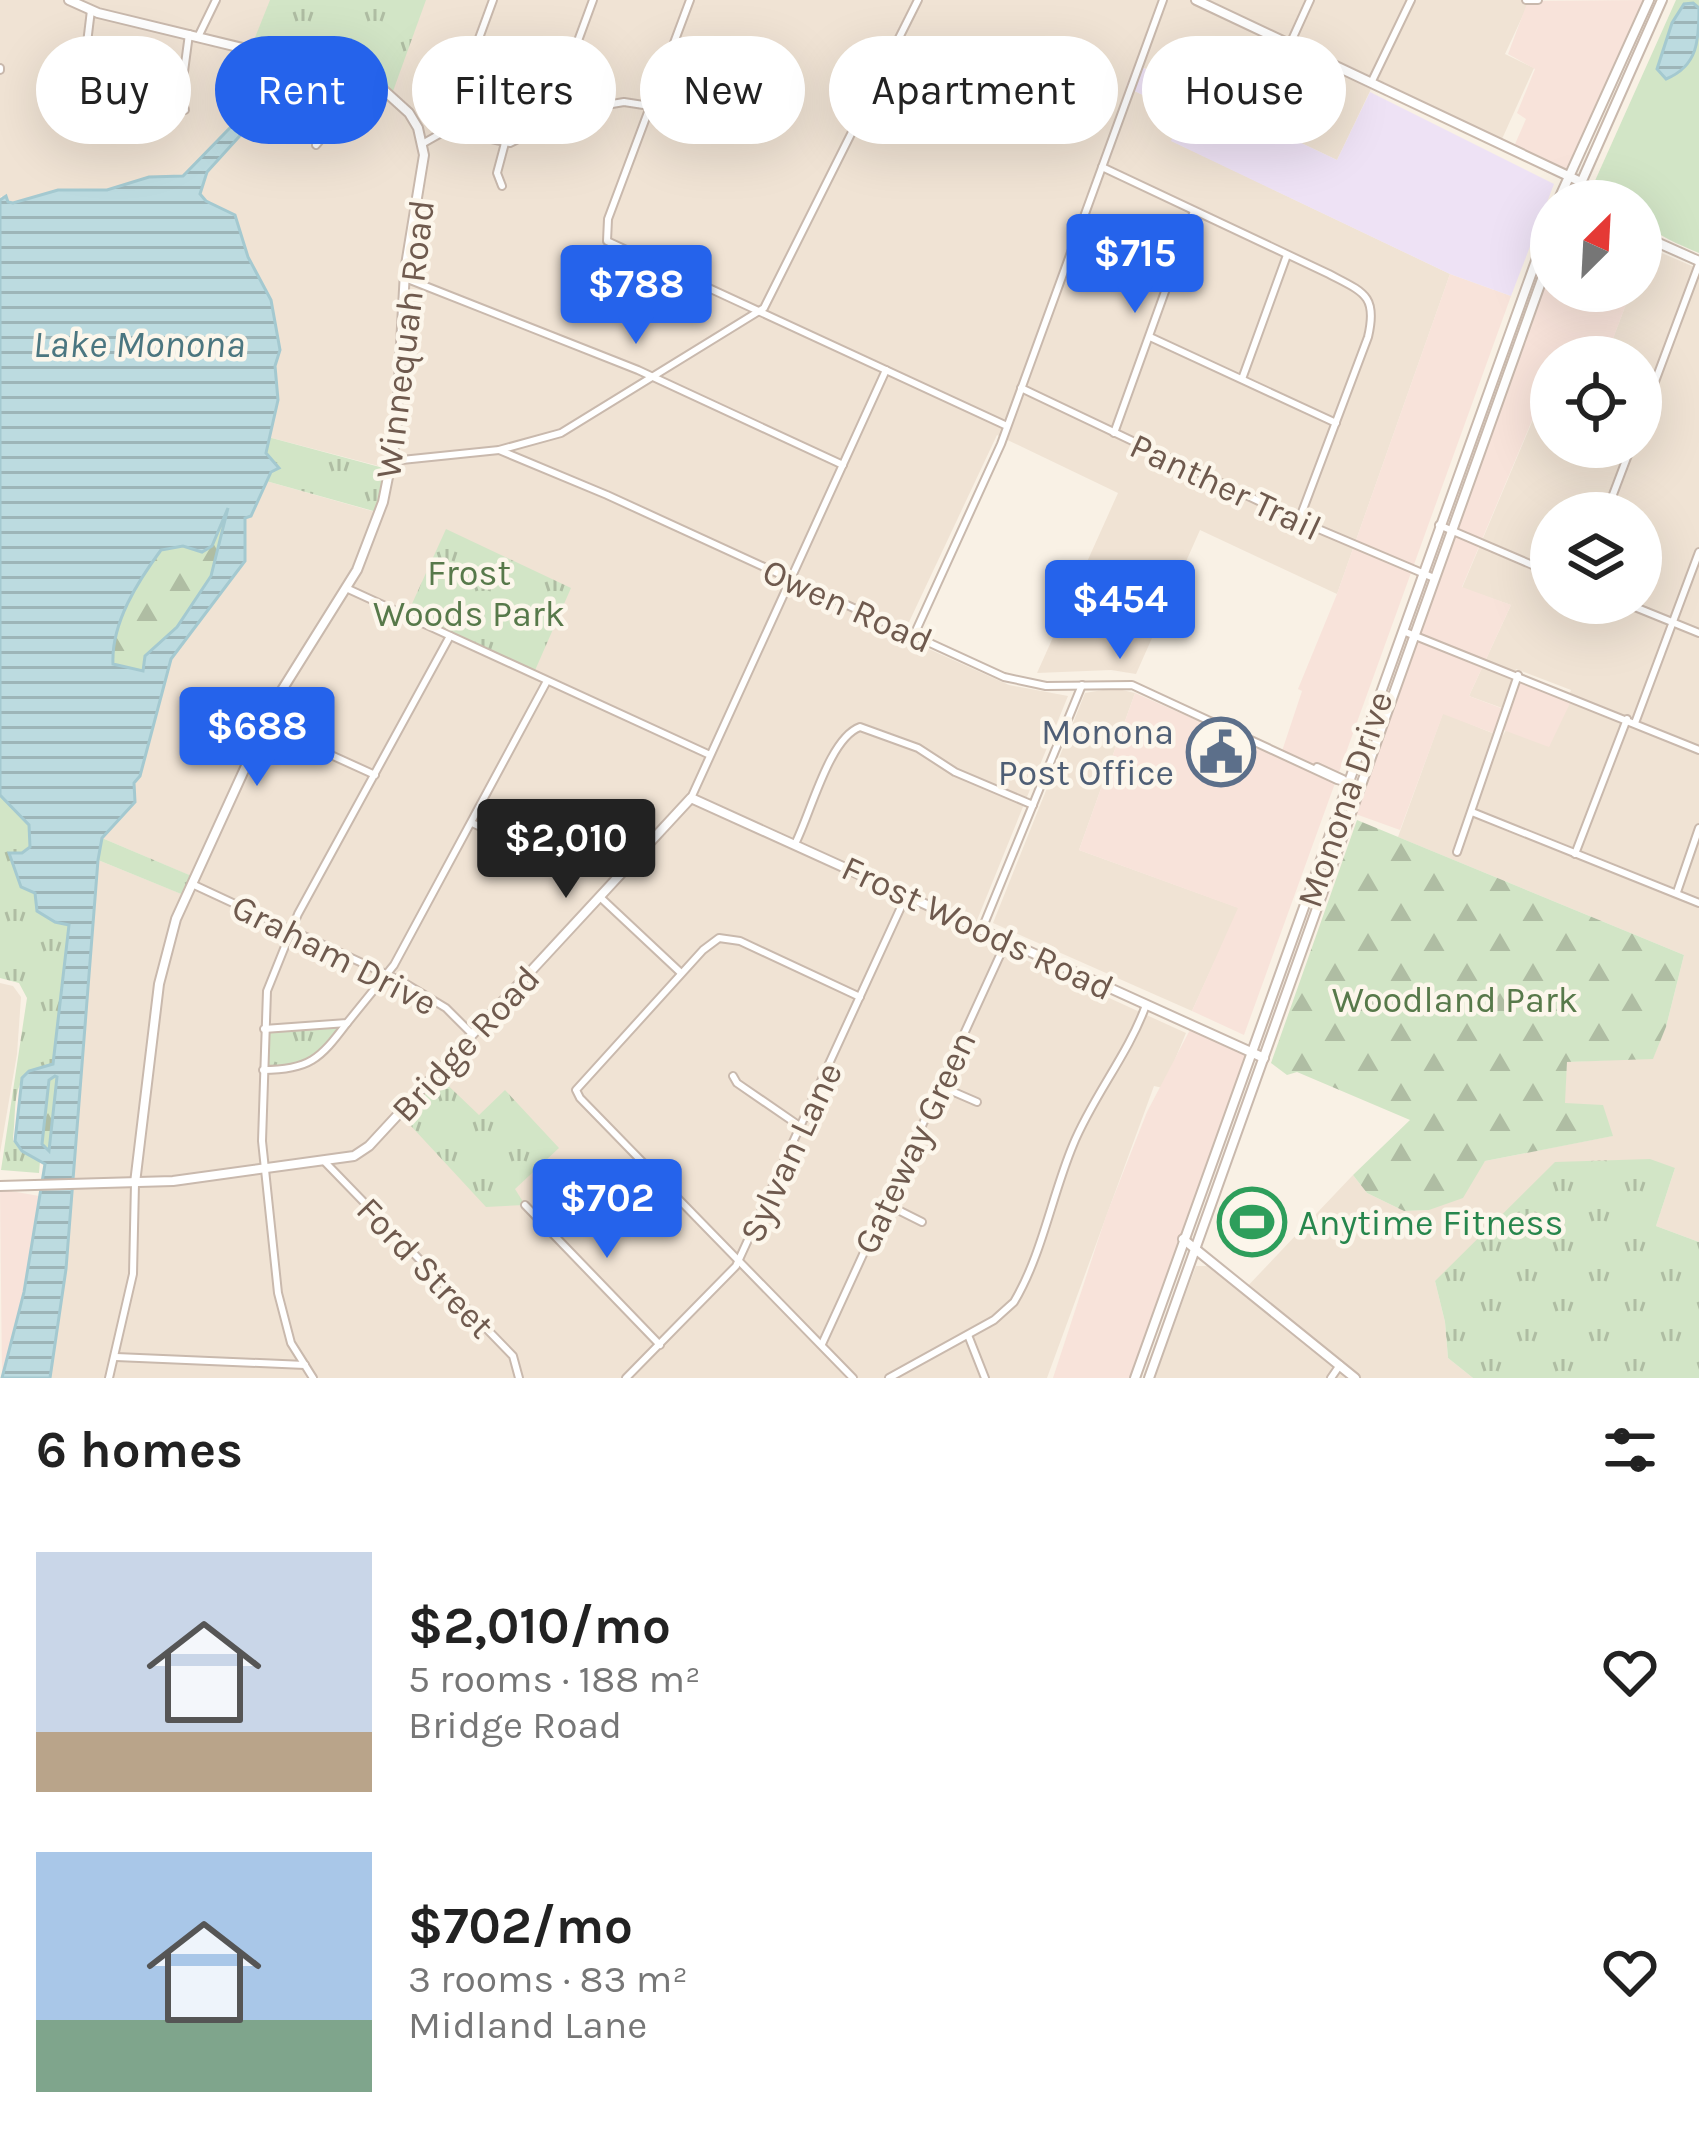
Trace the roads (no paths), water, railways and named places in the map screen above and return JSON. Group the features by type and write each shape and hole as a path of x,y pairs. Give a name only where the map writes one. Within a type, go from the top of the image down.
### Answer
{"street":[{"path":"69,0 91,10 215,41"},
{"path":"191,46 217,0"},
{"path":"480,36 493,0"},
{"path":"580,36 593,0"},
{"path":"676,36 690,0"},
{"path":"499,450 561,433 767,304 918,0"},
{"path":"914,635 1007,426 1163,0"},
{"path":"1196,0 1272,36"},
{"path":"1293,36 1310,0"},
{"path":"1371,83 1411,0"},
{"path":"1526,0 1537,1"},
{"path":"1568,180 1649,0"},
{"path":"1582,180 1662,0"},
{"path":"88,36 91,10"},
{"path":"1346,71 1576,180"},
{"path":"388,92 412,119"},
{"path":"640,133 608,219 606,237 621,250 1007,426"},
{"name":"Winnequah Road","path":"110,1378 133,1274 135,1183 159,984 176,919 284,686 346,588 378,520 392,461 405,278 424,171 422,144"},
{"path":"502,186 497,173 505,144"},
{"path":"1102,167 1357,289 1369,301 1374,314 1368,337 1299,520"},
{"path":"1114,433 1195,211"},
{"path":"1662,245 1699,263 1662,363"},
{"path":"1242,379 1287,255"},
{"name":"Monona Drive","path":"1135,1378 1530,276"},
{"path":"405,278 652,377 843,465"},
{"name":"Monona Drive","path":"1149,1378 1530,312"},
{"path":"1150,337 1336,423"},
{"name":"Bridge Road","path":"0,1186 135,1183 323,1161 354,1156 369,1146 691,798 886,370"},
{"name":"Panther Trail","path":"1021,388 1299,520 1434,578"},
{"path":"523,458 540,441"},
{"name":"Owen Road","path":"392,461 499,450 523,458 1020,682 1132,685 1360,787"},
{"path":"1439,525 1530,564"},
{"path":"1575,854 1699,552"},
{"path":"346,588 710,755"},
{"path":"1662,618 1699,634"},
{"path":"1403,631 1699,750"},
{"path":"313,1378 289,1336 279,1300 264,1168 264,1029 273,970 450,637"},
{"path":"1457,852 1519,675"},
{"path":"263,1070 312,1063 388,974 548,681"},
{"path":"982,929 1082,685"},
{"path":"265,724 374,775"},
{"path":"795,844 840,743 860,727 918,748 955,772 1033,805"},
{"name":"Frost Woods Road","path":"691,798 1264,1058"},
{"path":"1472,812 1699,903"},
{"path":"472,823 543,855"},
{"path":"1676,894 1699,827"},
{"name":"Graham Drive","path":"191,884 388,974 440,1004 472,1034"},
{"name":"Sylvan Lane","path":"626,1378 710,1297 740,1260 907,894"},
{"path":"600,896 682,973"},
{"path":"853,1378 578,1093 582,1081 712,940 726,937 860,997"},
{"name":"Gateway Green","path":"821,1344 1006,940"},
{"path":"889,1378 1000,1316 1018,1295 1073,1144 1118,1067 1146,1005"},
{"path":"264,1029 347,1023"},
{"path":"734,1076 737,1083 801,1127"},
{"path":"940,1086 977,1102"},
{"name":"Ford Street","path":"323,1161 513,1356 519,1378"},
{"path":"886,1204 922,1222"},
{"path":"525,1205 660,1345"},
{"path":"1183,1238 1355,1378"},
{"path":"968,1335 985,1378"},
{"path":"115,1357 305,1365"},
{"path":"1331,1378 1340,1366"}],"water":[{"path":"1684,4 1699,8 1694,51 1685,67 1666,79 1657,69 1672,23"},
{"name":"Lake Monona","path":"215,143 232,144 207,172 200,194 235,215 248,257 271,300 280,350 275,366 278,400 266,453 279,468 271,472 251,516 245,518 245,561 171,659 140,776 134,783 135,802 102,838 66,1269 50,1378 2,1378 24,1292 45,1164 22,1151 15,1141 22,1078 53,1064 69,925 37,911 35,893 21,887 9,853 30,847 29,825 0,795 0,200 6,196 13,203 58,190 107,190 149,177 183,176","holes":["228,508 211,576 177,627 145,656 143,671 113,664 121,618 161,550 183,546 202,552 212,546","57,1077 49,1151 42,1144 49,1080"]}],"place":[{"name":"Monona Post Office","path":"1221,752"},
{"name":"Anytime Fitness","path":"1252,1222"}],"park label":[{"name":"Frost Woods Park","path":"469,592"},
{"name":"Woodland Park","path":"1455,999"}]}
